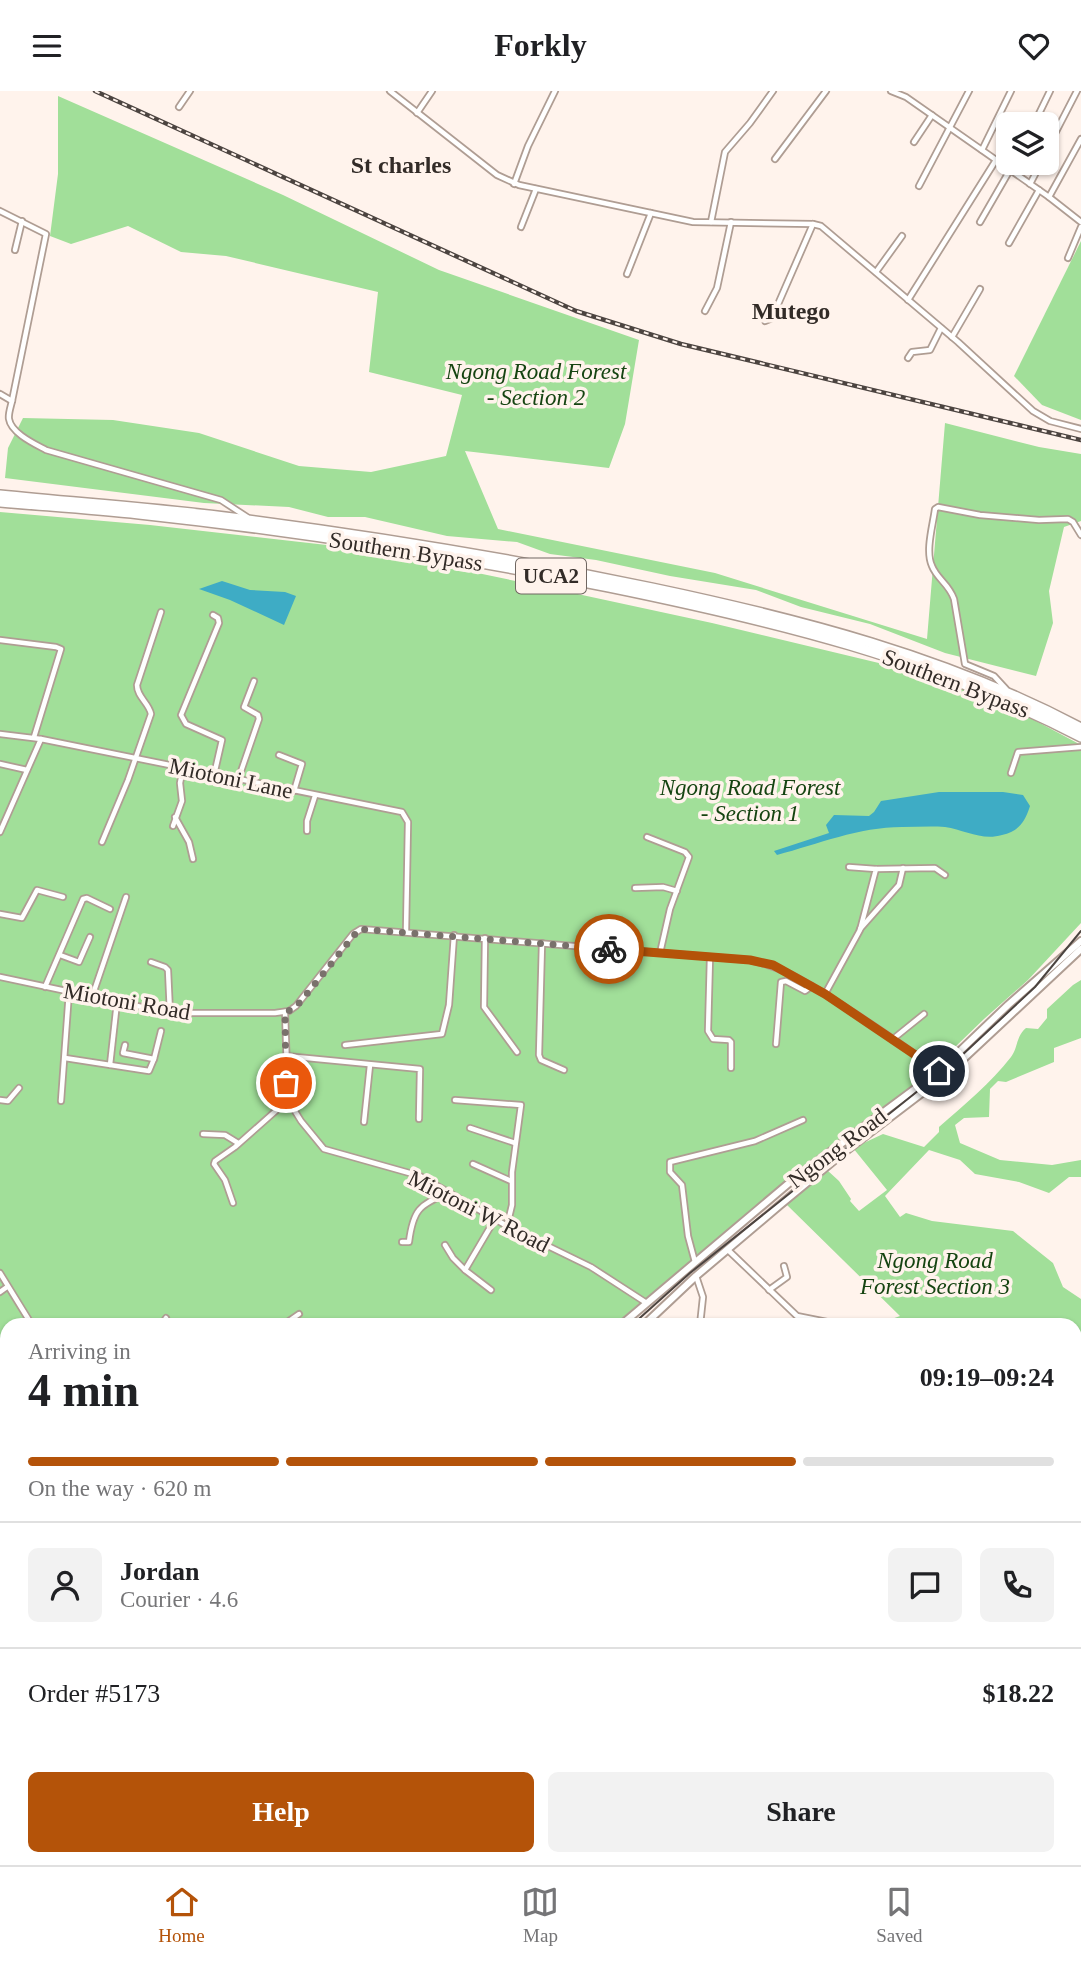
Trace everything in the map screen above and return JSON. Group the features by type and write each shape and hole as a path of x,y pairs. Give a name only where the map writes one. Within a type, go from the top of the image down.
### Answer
{"highway":[{"name":"Southern Bypass","path":"0,495 251,520 485,556 701,599 800,622 888,648 1008,693 1081,727"},
{"name":"Southern Bypass","path":"0,502 138,513 483,562 697,605 831,638 916,665 1007,700 1081,737"}],"main road":[{"name":"Ngong Road","path":"628,1318 795,1178 939,1071 1081,941"},
{"name":"Ngong Road","path":"651,1318 696,1276 780,1205 948,1073 1081,949"},
{"path":"772,1198 778,1199 780,1205"}],"street":[{"path":"179,107 190,91"},
{"path":"390,91 497,174 514,184 685,221 813,224 830,232 1041,417 1081,429"},
{"path":"417,113 432,91"},
{"path":"514,184 528,146 555,91"},
{"path":"711,222 725,152 773,91"},
{"path":"775,159 826,91"},
{"path":"891,91 906,97 996,160 908,300"},
{"path":"906,97 909,91"},
{"path":"919,186 969,91"},
{"path":"982,150 1011,91"},
{"path":"1040,112 1050,91"},
{"path":"1059,126 1077,91"},
{"path":"914,142 932,115"},
{"path":"1049,197 1081,139"},
{"path":"980,222 1007,175"},
{"path":"1017,175 1081,222"},
{"path":"1030,184 1035,175"},
{"path":"521,227 536,189"},
{"path":"1009,243 1039,190"},
{"path":"0,211 46,234 10,422 20,434 39,446 101,467 120,470 221,500 251,520"},
{"path":"627,274 651,213"},
{"path":"15,250 22,221"},
{"path":"705,311 717,288 731,222"},
{"path":"765,321 772,318 813,224"},
{"path":"1068,258 1081,227"},
{"path":"876,272 902,236"},
{"path":"952,337 980,289"},
{"path":"908,358 912,352 930,350 941,328"},
{"path":"0,394 12,401"},
{"path":"1008,693 997,678 965,664 954,599 931,561 935,509 938,507 966,514 1039,520 1068,519 1081,535"},
{"path":"103,842 151,713 138,693 137,685 161,612"},
{"path":"213,615 218,618 219,623 181,718 186,724 222,740 214,775"},
{"path":"0,640 61,649 34,737"},
{"path":"238,780 259,719 258,715 244,707 254,681"},
{"name":"Miotoni Lane","path":"0,734 34,737 405,815 408,822 406,932"},
{"path":"0,832 41,739"},
{"path":"1011,773 1017,752 1081,747"},
{"path":"279,755 302,764 294,791"},
{"path":"0,764 27,770"},
{"path":"173,826 182,801 180,783 183,768"},
{"path":"307,831 307,821 315,796"},
{"path":"175,816 189,842 193,859"},
{"path":"647,837 688,854 686,870 670,909 660,953"},
{"path":"849,867 935,868 945,875"},
{"path":"825,994 860,930 899,885 902,868"},
{"path":"860,930 876,869"},
{"path":"635,888 663,887 677,891"},
{"path":"0,914 22,918 37,890 62,897"},
{"path":"92,997 126,897"},
{"path":"45,987 83,899 87,898 110,909"},
{"path":"233,1203 225,1180 214,1163 288,1100 285,1012 293,1009 302,1000 356,931 363,929 485,937 773,965 825,994 939,1071"},
{"path":"345,1045 442,1034 449,1005 454,935"},
{"path":"60,955 79,962 90,937"},
{"path":"485,937 484,1007 517,1052"},
{"path":"542,943 540,1055 541,1060 564,1070"},
{"path":"710,957 708,1031 713,1038 731,1042 731,1068"},
{"path":"151,962 168,970 170,1013"},
{"name":"Miotoni Road","path":"0,977 170,1013 285,1012"},
{"path":"776,1044 780,982 786,981 805,991 812,986"},
{"path":"61,1101 69,992"},
{"path":"110,1065 117,1002"},
{"path":"893,1039 923,1014"},
{"path":"65,1058 149,1071 161,1031"},
{"path":"125,1045 123,1053 154,1059"},
{"path":"286,1056 420,1069 419,1119"},
{"path":"364,1122 370,1065"},
{"path":"0,1100 8,1101 19,1088"},
{"name":"Miotoni W Road","path":"288,1100 324,1149 415,1174 506,1226 590,1267 645,1302"},
{"path":"455,1100 521,1105 511,1181 512,1205 506,1226"},
{"path":"695,1262 688,1236 683,1189 670,1172 671,1161 755,1142 803,1120"},
{"path":"470,1128 515,1143"},
{"path":"204,1134 225,1135 238,1143"},
{"path":"474,1164 511,1181"},
{"path":"402,1242 409,1242 411,1223 418,1209 449,1192"},
{"path":"465,1270 495,1219"},
{"path":"445,1245 465,1270 491,1290"},
{"path":"728,1250 797,1316 807,1318"},
{"path":"769,1290 787,1277 784,1266"},
{"path":"0,1273 28,1318"},
{"path":"696,1276 703,1297 701,1318"},
{"path":"0,1292 8,1287"},
{"path":"293,1318 299,1314"}],"green space":[{"name":"Ngong Road Forest - Section 2","path":"58,96 283,195 439,270 639,340 625,424 609,468 465,451 498,529 715,573 927,639 945,423 1039,447 1081,454 1081,521 1064,527 1049,591 1053,623 1036,676 945,653 870,624 801,607 756,590 550,554 517,542 447,536 365,517 328,517 289,507 204,503 5,478 8,448 23,418 113,420 199,433 299,466 371,472 446,456 462,395 369,372 378,292 226,256 181,252 128,226 71,244 50,236 58,174"},
{"path":"1081,241 1081,420 1042,405 1014,376"},
{"name":"Ngong Road Forest - Section 1","path":"0,512 150,525 362,549 559,590 712,623 933,676 1023,714 1081,745 1081,923 1028,980 925,1076 777,1188 622,1318 0,1318"},
{"name":"Ngong Road Forest Section 3","path":"1081,980 1081,1038 1054,1048 1054,1062 1006,1082 998,1081 990,1089 989,1117 964,1118 955,1125 960,1143 1000,1160 1052,1165 1081,1160 1081,1177 1069,1177 1049,1193 1019,1182 975,1174 960,1160 929,1150 885,1196 900,1217 906,1213 932,1221 1013,1231 1053,1263 1063,1287 1081,1299 1081,1318 894,1318 900,1316 786,1204 827,1170 839,1181 859,1211 887,1190 853,1148 883,1134 924,1147 939,1132 939,1127 1003,1067 1023,1031 1026,1028 1038,1029 1047,1018 1047,1009"}],"water":[{"path":"222,581 250,590 285,592 296,596 284,625 199,589"},
{"path":"939,792 1003,792 1023,795 1030,806 1017,828 995,837 945,827 886,828 854,833 777,855 774,851 829,833 826,825 834,815 869,816 881,801"}],"tram line":[{"path":"640,1318 690,1273 959,1058 1035,987 1081,931"}],"railway":[{"path":"95,91 576,311 681,344 1081,440"}],"way so far":[{"path":"286,1083 285,1012 293,1009 302,1000 359,929 609,949"}],"district":[{"name":"St charles","path":"401,165"},
{"name":"Mutego","path":"791,311"}],"route":[{"path":"609,949 750,960 773,965 825,994 939,1071"}]}
